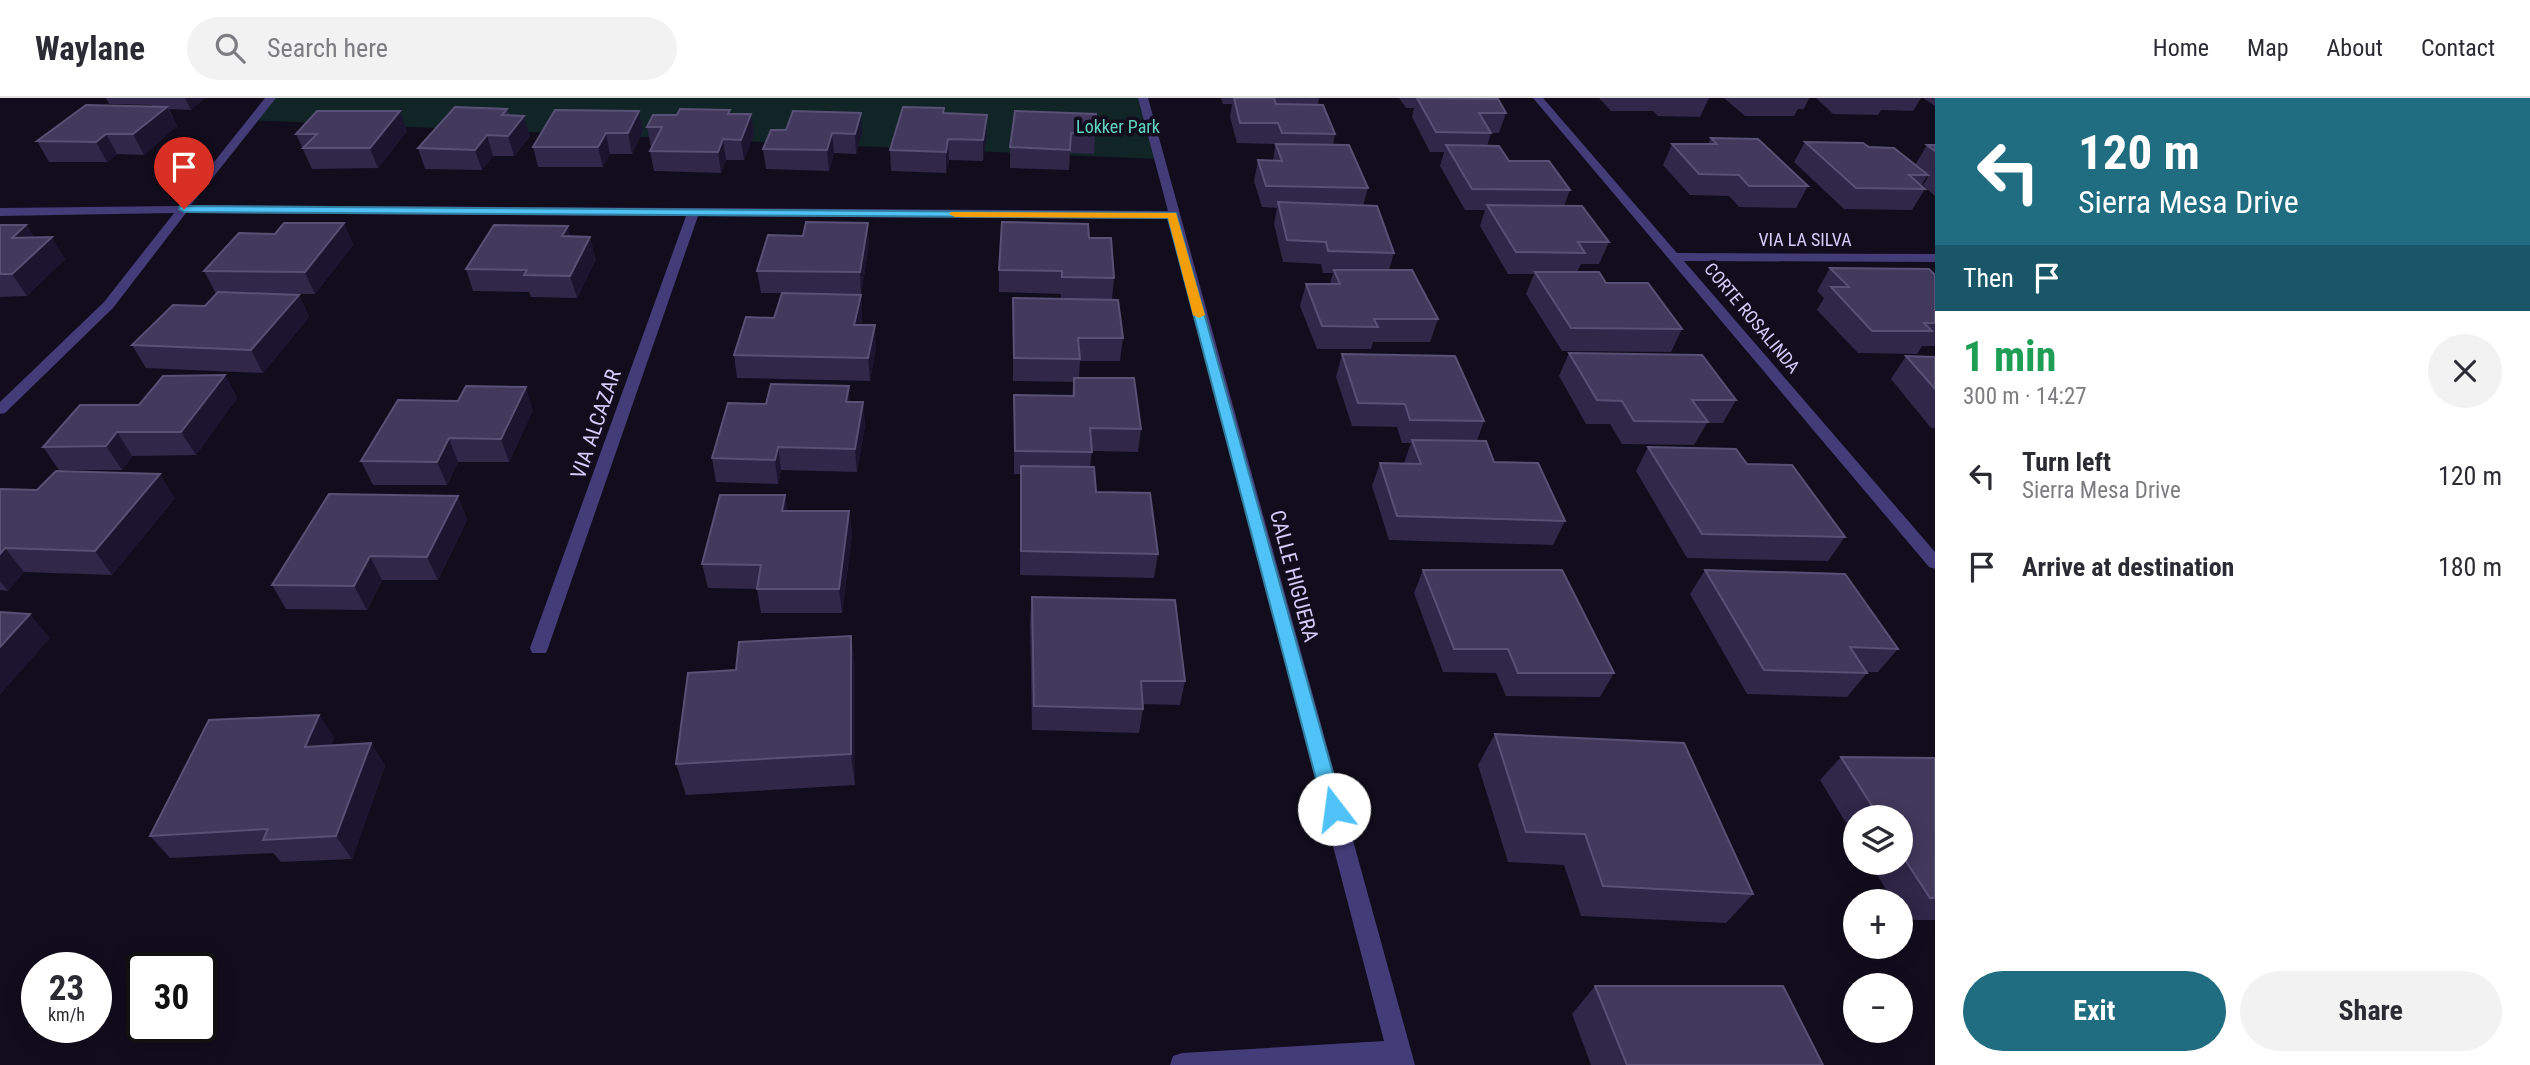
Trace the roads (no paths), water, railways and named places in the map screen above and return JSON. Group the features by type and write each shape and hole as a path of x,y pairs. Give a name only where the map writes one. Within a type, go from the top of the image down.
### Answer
{"street":[{"path":"0,410 98,316 184,209 210,170 271,98"},
{"name":"CALLE HIGUERA","path":"1143,98 1172,215 1401,1058"},
{"name":"CORTE ROSALINDA","path":"1538,98 1935,563"},
{"path":"0,212 184,209 1172,215"},
{"name":"VIA ALCAZAR","path":"539,648 692,213"},
{"name":"VIA LA SILVA","path":"1675,257 1935,258"},
{"path":"1182,1065 1401,1058"}],"park label":[{"name":"Lokker Park","path":"1118,127"}]}
